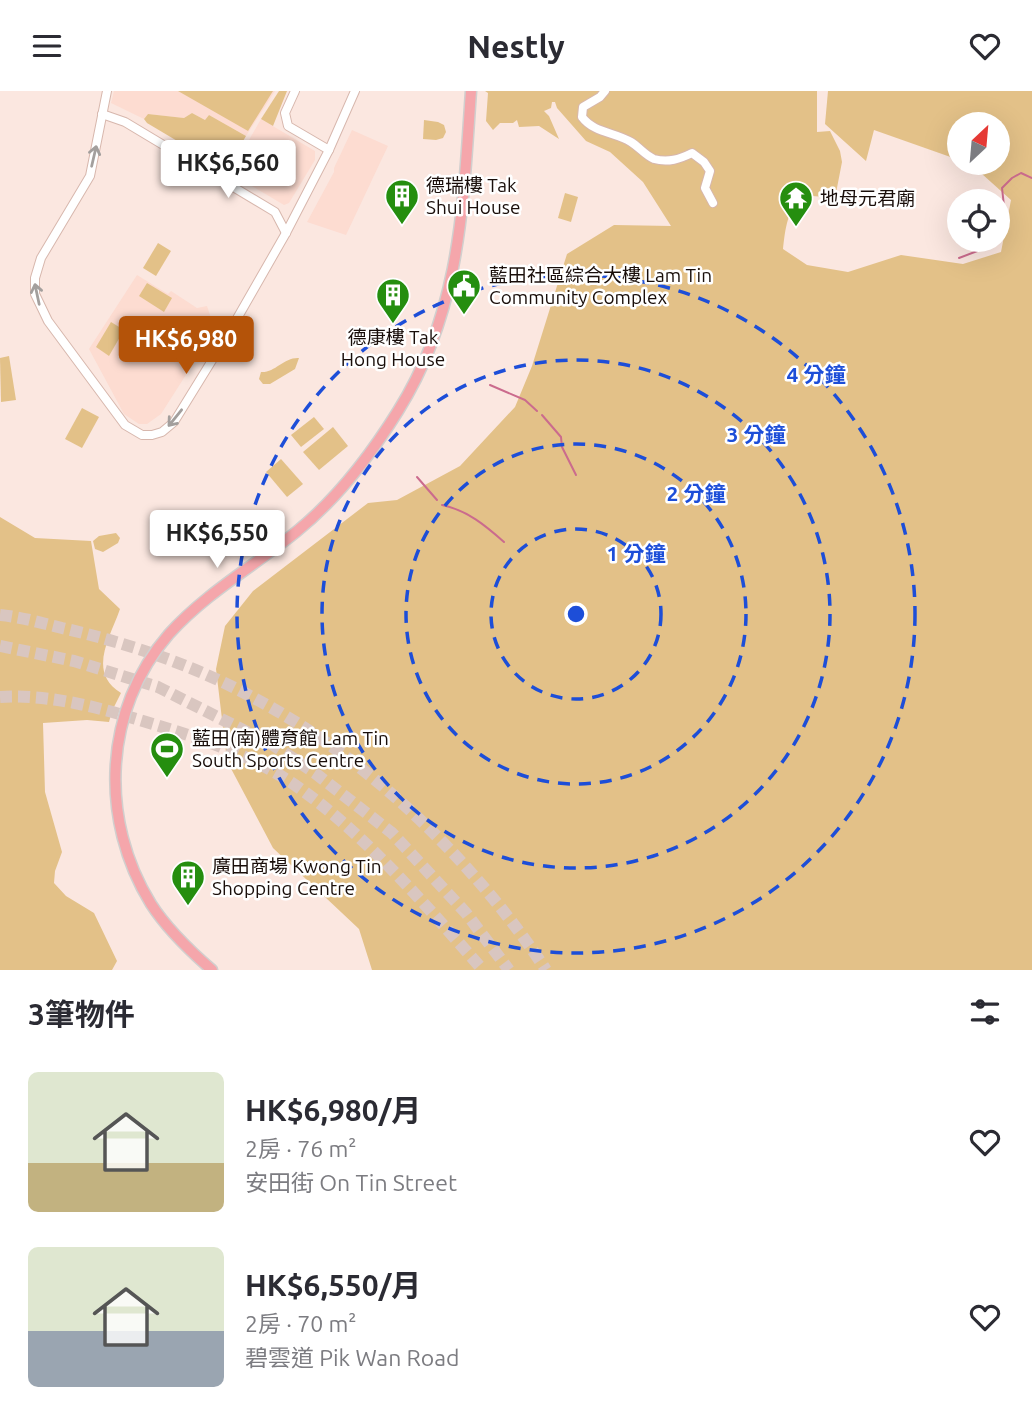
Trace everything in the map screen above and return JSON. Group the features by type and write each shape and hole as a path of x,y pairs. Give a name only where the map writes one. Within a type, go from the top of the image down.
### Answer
{"main road":[{"path":"212,970 181,941 152,907 125,846 117,818 115,793 117,753 125,714 145,667 170,634 216,590 316,515 355,473 398,411 423,367 446,304 460,233 471,91"}],"street":[{"path":"107,91 90,176 39,261 35,294 48,321 125,425 142,435 162,432 174,422 286,233 329,150 355,91"},
{"path":"295,91 285,113 288,126 329,150"},
{"path":"605,91 583,107 582,117 587,124 610,135 622,137 652,158 669,161 692,153 704,162 710,171 705,188 713,203"},
{"path":"102,114 125,122 275,212 286,233"},
{"path":"275,212 298,210"}],"shaded area":[{"path":"114,91 275,91 246,136 209,115 205,120 192,113 184,118 148,114 144,119 111,103"},
{"path":"178,91 273,91 248,131"},
{"path":"279,91 287,91 273,126 261,119"},
{"path":"485,91 817,91 817,132 830,131 840,151 842,162 836,202 825,202 824,197 813,196 800,201 788,219 783,249 807,265 848,272 901,255 963,264 1001,252 1010,252 1010,189 999,189 983,175 1010,175 1010,112 947,112 947,156 874,130 866,161 825,124 828,91 1032,91 1032,970 372,970 359,929 273,848 227,761 216,669 225,626 253,591 368,503 397,500 460,466 515,407 532,366 567,254 614,225 671,226 643,182 610,152 586,141 557,108 555,102 552,102 551,108 544,111 559,139 539,126 519,127 517,120 513,123 500,123 493,130 486,121 488,93"},
{"path":"192,113 205,120 209,115 246,136 226,170 144,119 148,114 184,118"},
{"path":"261,119 315,151 315,160 289,203 284,205 230,173"},
{"path":"424,120 444,125 446,132 443,138 423,139"},
{"path":"352,130 388,146 346,235 307,222 334,172"},
{"path":"265,144 292,159 284,173 257,157"},
{"path":"565,193 578,197 571,222 558,218"},
{"path":"158,243 171,251 156,276 143,268"},
{"path":"137,275 168,294 171,291 197,308 207,306 211,318 219,323 161,414 147,424 139,424 124,414 89,349"},
{"path":"147,283 172,298 164,312 139,296"},
{"path":"111,322 124,330 109,356 96,347"},
{"path":"9,356 16,400 1,402 0,358"},
{"path":"299,358 295,369 270,384 263,384 259,379 261,372"},
{"path":"82,408 99,417 82,448 65,439"},
{"path":"314,417 324,429 301,447 291,435"},
{"path":"333,427 348,446 319,470 303,452"},
{"path":"281,459 303,484 287,497 266,472"},
{"path":"0,517 35,538 91,541 99,589 120,609 104,654 105,675 111,685 121,693 109,722 87,720 43,723 45,792 62,852 54,883 66,896 94,913 117,961 112,970 0,970"},
{"path":"116,533 120,538 118,543 103,552 95,549 93,541 99,536"}],"waterway":[{"path":"1002,189 1021,173 1032,178"},
{"path":"959,258 975,252"},
{"path":"490,385 525,400 537,411"},
{"path":"542,415 561,437 562,447 576,475"},
{"path":"417,477 437,500"},
{"path":"442,505 468,515 504,542"}],"tunnel":[{"path":"0,615 87,634 160,656 230,685 295,722 377,781 416,815 486,890 546,970"},
{"path":"0,646 74,661 158,687 273,745 315,773 392,833 466,913 509,970"},
{"path":"0,697 52,699 103,710 201,739 264,766 302,790 352,830 441,922 483,970"}],"place":[{"name":"德瑞樓 Tak Shui House","path":"402,226"},
{"name":"地母元君廟","path":"796,228"},
{"name":"藍田社區綜合大樓 Lam Tin Community Complex","path":"464,316"},
{"name":"德康樓 Tak Hong House","path":"393,325"},
{"name":"藍田(南)體育館 Lam Tin South Sports Centre","path":"167,779"},
{"name":"廣田商場 Kwong Tin Shopping Centre","path":"188,907"}]}
